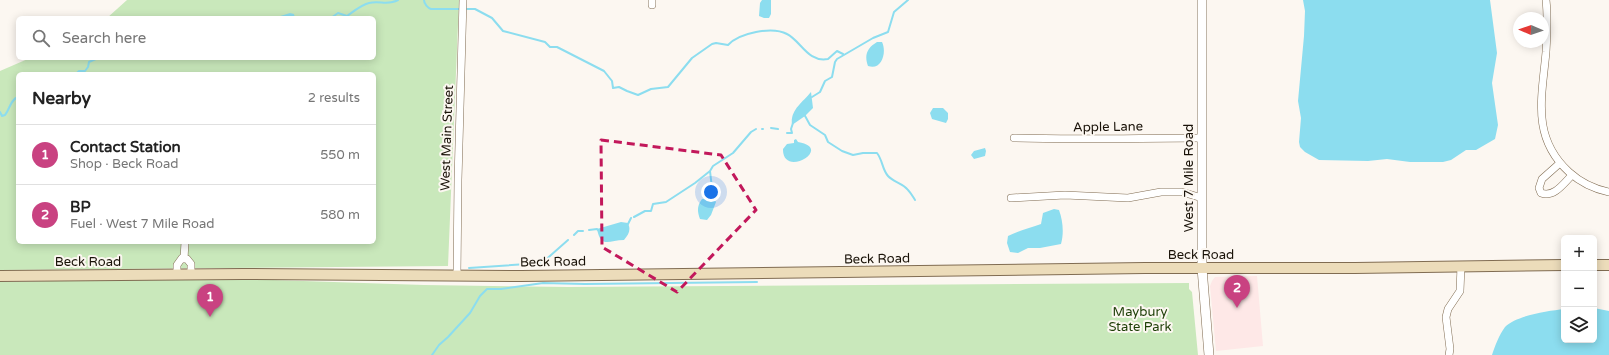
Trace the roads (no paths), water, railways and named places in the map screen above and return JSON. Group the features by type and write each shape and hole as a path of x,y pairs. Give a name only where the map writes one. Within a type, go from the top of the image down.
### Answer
{"main road":[{"name":"Beck Road","path":"0,276 177,274 457,276 1561,265"},
{"path":"1597,265 1609,265"}],"street":[{"name":"West Main Street","path":"457,276 458,180 464,0"},
{"name":"West 7 Mile Road","path":"1202,0 1202,268 1208,355"},
{"path":"1546,0 1547,32 1540,103 1546,141 1560,163 1572,175 1593,188 1609,192"},
{"name":"Apple Lane","path":"1014,138 1066,140 1202,138"},
{"path":"1560,163 1542,179 1539,188 1541,193 1549,195 1554,193 1572,175"},
{"path":"1011,198 1065,195 1128,198 1161,192 1182,192 1202,198"},
{"path":"184,259 185,244"},
{"path":"177,274 177,264 182,258 187,259 191,264 191,274"},
{"path":"1449,355 1450,349 1446,317 1448,309 1460,291 1461,266"}],"water":[{"path":"762,0 771,0 771,14 769,18 759,16 760,3"},
{"path":"1303,0 1490,0 1497,53 1492,83 1498,125 1495,139 1476,150 1466,150 1451,160 1443,162 1410,162 1387,159 1368,161 1319,160 1305,152 1300,147 1299,142 1301,118 1298,101 1304,36 1305,11"},
{"path":"290,13 294,14 294,16 280,16"},
{"path":"877,42 882,42 884,51 882,60 877,66 868,66 866,58 867,52"},
{"path":"811,92 813,108 792,125 795,111"},
{"path":"933,108 943,108 948,113 946,123 932,119 930,113"},
{"path":"796,139 798,142 808,145 811,150 809,155 797,162 790,161 785,158 783,149 787,144 794,143 794,140"},
{"path":"985,148 985,156 974,159 971,155 974,151"},
{"path":"713,197 716,202 711,215 707,220 700,219 698,209 700,202 702,199"},
{"path":"1054,209 1059,210 1063,227 1061,244 1040,248 1028,248 1018,253 1010,252 1007,243 1008,236 1041,224 1043,213"},
{"path":"621,222 628,223 629,228 628,234 624,240 606,242 601,239 597,229"},
{"path":"1561,309 1561,343 1597,343 1597,309 1609,311 1609,355 1492,355 1501,333 1510,323 1533,314"}],"waterway":[{"path":"347,16 369,3 390,3 398,0"},
{"path":"424,0 426,6 431,9 475,9 492,18 503,31 545,42 550,47 557,47 604,71 612,81 613,88 619,87 638,95 651,89 668,87 692,58 712,44 716,43 728,45 740,37 756,32 773,31 787,34 815,58 828,59 837,51 843,54"},
{"path":"812,97 820,92 825,81 832,77 837,59 873,38 888,32 894,12 908,0"},
{"path":"334,16 338,13 347,16"},
{"path":"78,72 85,71 89,62 94,60"},
{"path":"0,112 2,116 5,115 16,98"},
{"path":"804,114 810,125 825,135 828,142 842,151 853,155 877,153 888,176 906,188 915,200"},
{"path":"787,133 792,133 791,129 793,123"},
{"path":"771,128 778,129"},
{"path":"634,217 645,211 651,211 653,204 666,202 695,183 710,171 713,166 733,153 751,132 756,129"},
{"path":"710,171 713,197"},
{"path":"628,224 631,218"},
{"path":"589,230 597,229 599,231"},
{"path":"574,235 578,231 583,231"},
{"path":"469,268 542,263 568,240"},
{"path":"432,355 439,345 470,313 480,296 487,289 501,289 543,283 757,282"}],"place":[{"name":"BP","path":"1237,308"},
{"name":"Contact Station","path":"210,317"}],"park label":[{"name":"Maybury State Park","path":"1140,320"}]}
